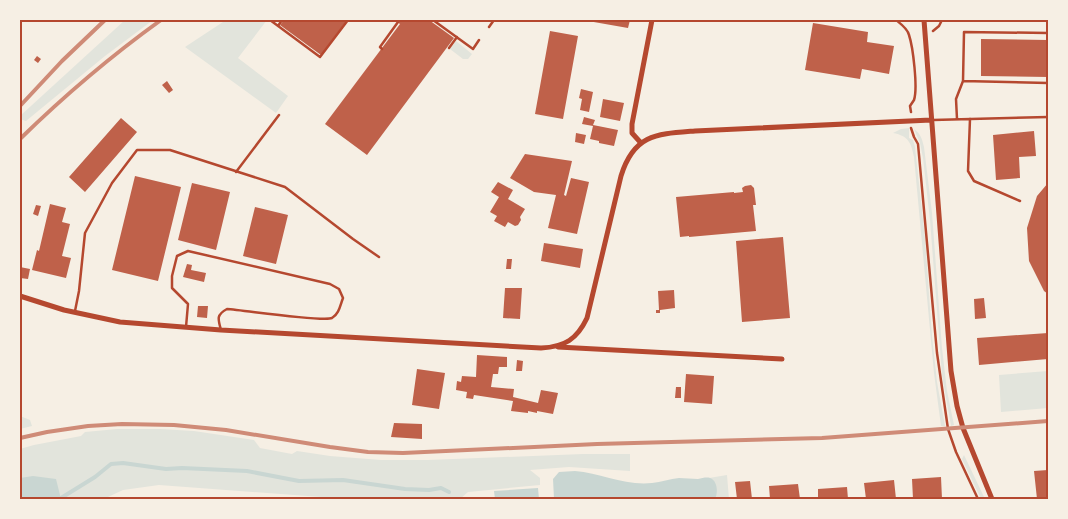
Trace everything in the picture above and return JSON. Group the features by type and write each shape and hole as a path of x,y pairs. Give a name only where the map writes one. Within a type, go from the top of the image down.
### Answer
{"street":[{"path":"640,143 632,132 632,124 652,20"},
{"path":"924,20 951,371 963,428 992,499"},
{"path":"20,296 74,312 120,322 221,330 531,348 555,347 565,344 574,337 587,318 623,171 629,157 640,143 662,134 686,131 932,120"},
{"path":"555,347 782,359"}],"lane":[{"path":"957,119 956,99 964,82 964,32 1048,33"},
{"path":"964,82 1048,83"},
{"path":"236,172 279,115"},
{"path":"932,120 1048,117"},
{"path":"970,119 968,171 974,181 1020,201"},
{"path":"74,312 80,291 85,233 112,183 137,150 170,150 286,187 352,239 379,257"},
{"path":"186,327 188,304 172,288 172,276 177,256 188,251 330,284 339,289 343,298 338,313 330,319 227,308 221,312 218,318 221,330"}],"path":[{"path":"270,20 320,57 348,20"},
{"path":"278,26 282,20"},
{"path":"433,20 473,49 479,40"},
{"path":"488,27 494,20"},
{"path":"896,20 904,26 909,34 914,63 916,88 914,100 910,106 911,129 918,144 937,353 948,429 956,452 978,499"},
{"path":"934,31 942,20"},
{"path":"382,49 380,47 398,22"},
{"path":"449,48 456,37"}],"shaded area":[{"path":"125,20 153,20 105,56 26,121 20,119 20,116"},
{"path":"226,20 267,20 238,58 288,96 276,113 185,47"},
{"path":"456,41 472,54 468,59 463,59 450,49"},
{"path":"909,128 909,138 913,140 915,147 925,238 932,336 937,382 945,426 941,426 934,373 914,157 912,148 906,138 893,133"},
{"path":"914,129 920,135 924,147 932,213 942,348 947,391 954,425 951,426 942,375 930,220 923,158 920,143"},
{"path":"1048,371 1048,408 1001,412 999,375"},
{"path":"20,416 30,420 32,426 20,429"},
{"path":"117,429 194,431 254,440 260,448 292,454 297,451 381,460 630,454 630,471 569,467 530,470 540,478 540,485 468,492 460,499 348,499 159,485 123,490 102,499 20,499 20,449 81,436 85,432"},
{"path":"964,455 985,499 981,499 962,459"},
{"path":"575,471 632,483 655,483 679,478 709,478 715,482 717,494 715,499 554,499 553,479 559,472"},
{"path":"727,475 729,499 715,499 712,480 709,478"},
{"path":"33,476 56,479 61,499 20,499 20,478"},
{"path":"538,488 539,499 495,499 494,491"}],"building":[{"path":"284,20 347,20 321,55 280,25"},
{"path":"394,20 429,20 454,38 367,155 325,124 400,24"},
{"path":"588,20 630,20 628,28"},
{"path":"813,23 868,32 867,42 894,46 889,74 862,69 860,79 805,70"},
{"path":"550,31 578,36 563,119 535,114"},
{"path":"981,39 1048,40 1048,77 981,76"},
{"path":"37,56 41,59 38,63 34,60"},
{"path":"167,81 173,90 169,93 162,85"},
{"path":"581,89 593,92 589,112 580,110 582,99 579,98"},
{"path":"603,99 624,103 620,121 600,117"},
{"path":"584,117 595,120 593,125 618,130 614,146 590,139 593,126 582,124"},
{"path":"121,118 137,132 85,192 69,177"},
{"path":"1034,131 1036,156 1019,157 1020,178 996,180 993,135"},
{"path":"576,133 586,135 584,144 575,142"},
{"path":"525,154 572,161 564,195 566,196 571,178 589,182 577,234 548,228 556,195 534,192 510,178"},
{"path":"135,176 181,187 158,281 112,270"},
{"path":"498,182 513,190 508,199 525,209 518,225 515,226 508,222 505,227 494,221 497,216 490,212 499,197 491,192"},
{"path":"192,183 230,192 216,250 178,240"},
{"path":"1048,183 1048,294 1044,291 1029,261 1027,228 1037,196"},
{"path":"751,185 754,188 756,205 753,205 756,231 680,237 676,197 743,192 742,188"},
{"path":"50,204 66,208 62,222 70,224 62,256 71,258 66,278 32,270 37,250 39,251"},
{"path":"36,205 41,206 38,216 33,214"},
{"path":"255,207 288,215 276,264 243,256"},
{"path":"783,237 790,318 742,322 736,241"},
{"path":"544,243 583,249 580,268 541,261"},
{"path":"507,259 512,259 511,269 506,269"},
{"path":"187,264 192,265 191,270 206,273 204,282 183,277"},
{"path":"20,267 30,269 28,279 20,278"},
{"path":"505,288 522,288 520,319 503,318"},
{"path":"674,290 675,308 660,310 660,313 656,313 656,310 659,310 658,291"},
{"path":"984,298 986,318 975,319 974,299"},
{"path":"198,306 208,306 207,318 197,317"},
{"path":"1048,333 1048,359 979,365 977,338"},
{"path":"477,355 507,357 507,367 499,367 498,374 493,374 491,387 514,389 513,397 538,403 541,390 558,393 553,414 537,411 537,413 528,411 528,413 511,411 513,401 474,395 473,399 466,398 467,392 456,390 457,381 461,382 462,376 476,377"},
{"path":"517,360 523,361 522,371 516,371"},
{"path":"417,369 445,373 439,409 412,405"},
{"path":"686,374 714,376 712,404 684,402"},
{"path":"676,387 681,387 681,398 675,398"},
{"path":"394,423 422,424 422,439 391,437"},
{"path":"1048,470 1048,499 1037,499 1034,471"},
{"path":"941,477 942,499 913,499 912,479"},
{"path":"894,480 896,499 866,499 864,483"},
{"path":"750,481 752,499 737,499 735,482"},
{"path":"798,484 800,499 770,499 769,486"},
{"path":"847,487 848,499 818,499 818,489"}],"waterway":[{"path":"61,498 95,477 111,464 123,463 166,469 247,471 299,481 343,480 405,489 429,490 441,488 449,492"}],"railway":[{"path":"20,106 62,61 105,20"},
{"path":"20,139 88,77 161,20"},
{"path":"20,438 88,426 122,424 174,425 226,430 368,452 403,453 597,444 822,438 1048,421"}]}
